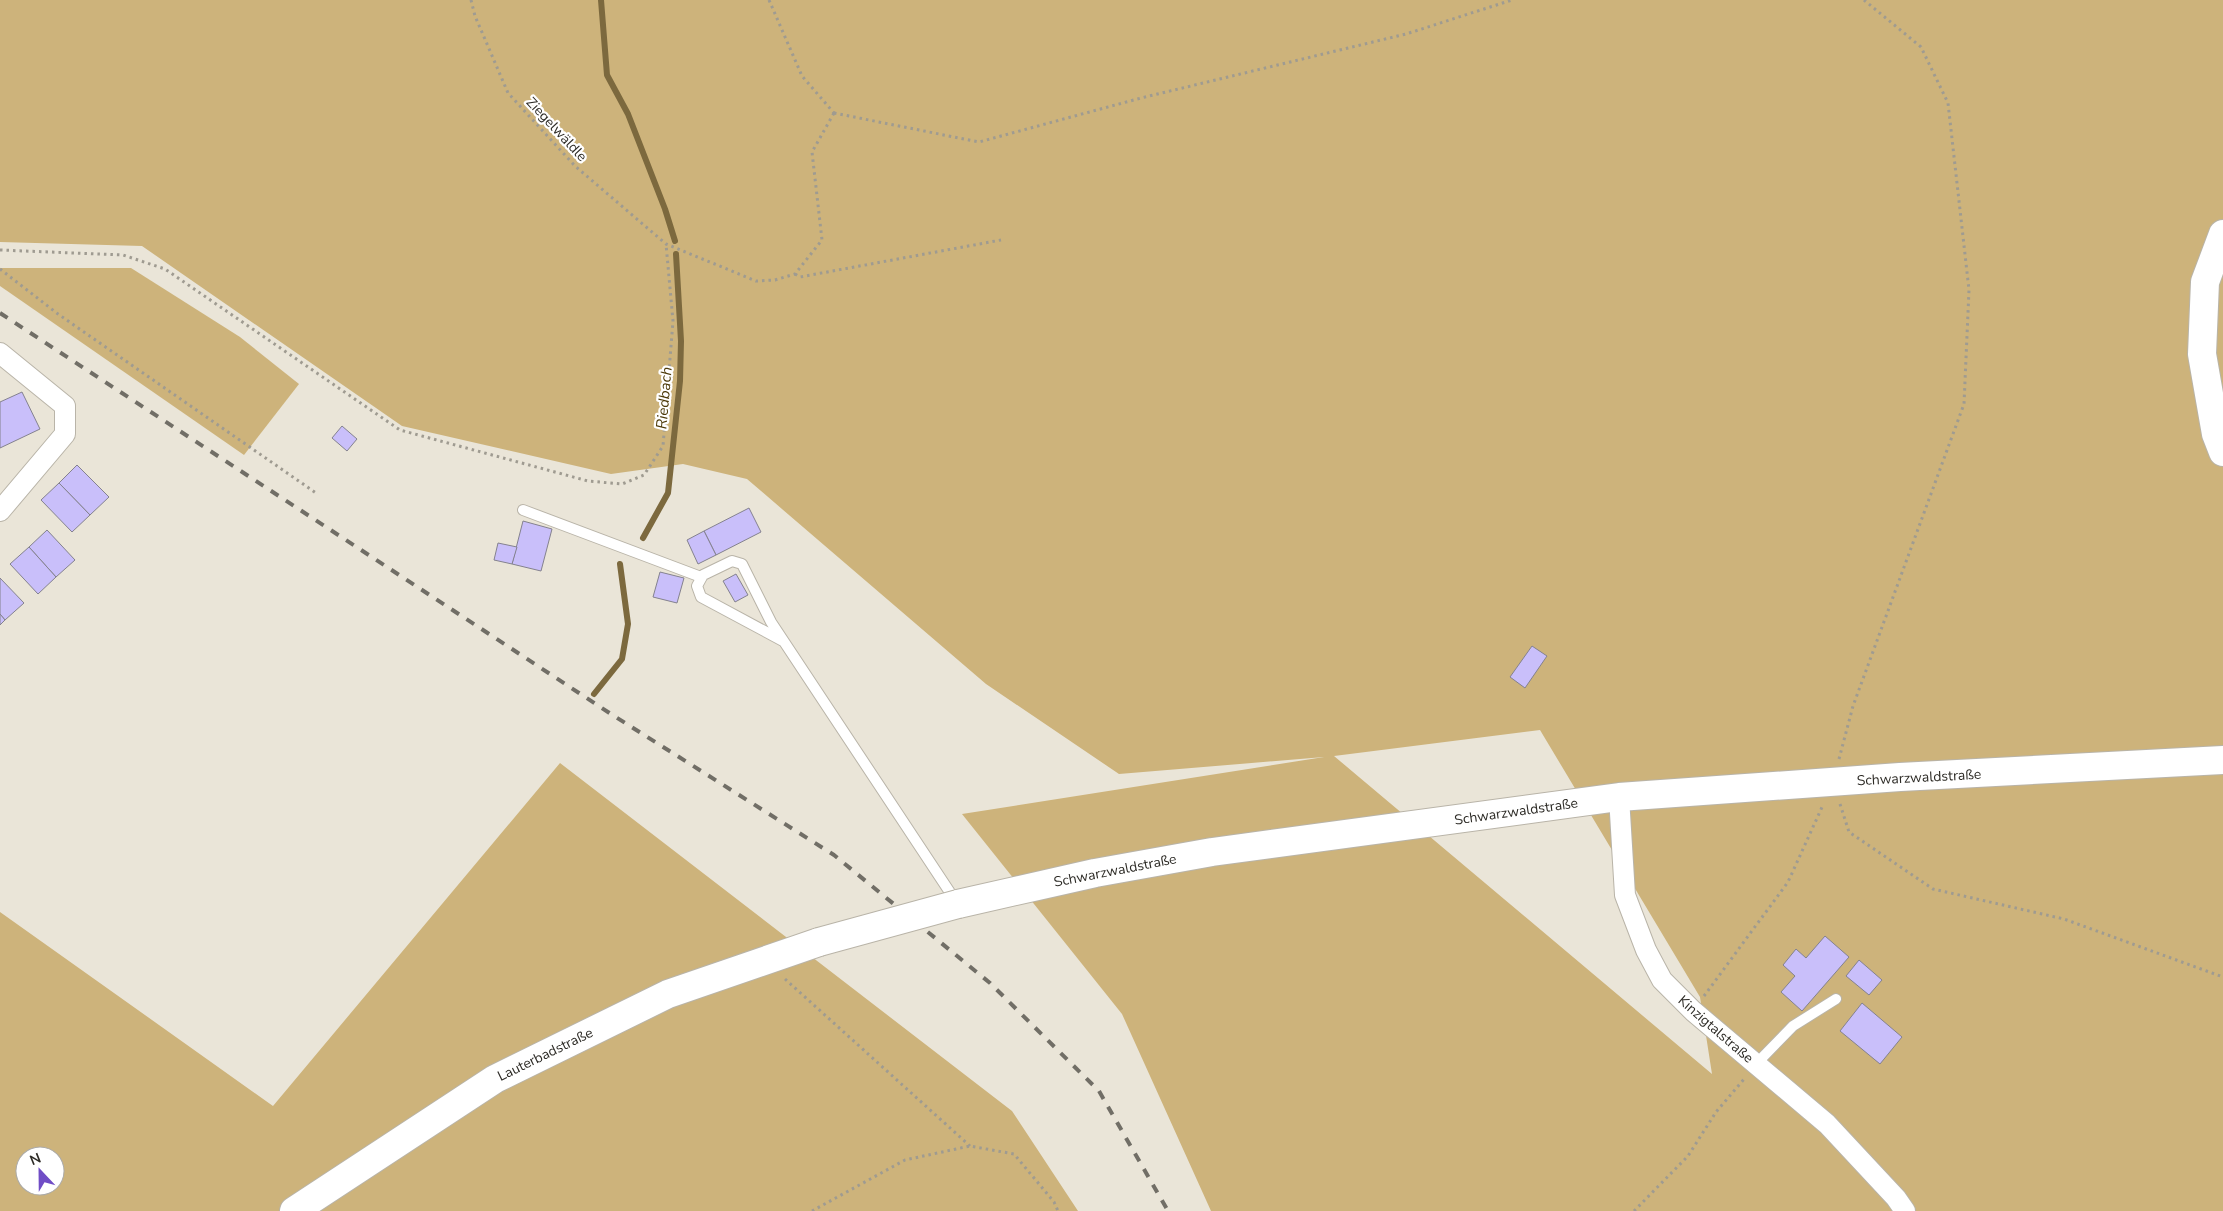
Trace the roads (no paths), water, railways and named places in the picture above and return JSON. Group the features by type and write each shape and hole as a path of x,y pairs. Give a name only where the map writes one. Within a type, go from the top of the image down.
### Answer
{"main road":[{"path":"2222,237 2205,282 2202,354 2216,434 2223,452"},
{"name":"Schwarzwaldstraße","path":"820,942 958,904 1095,873 1212,852 1618,797 1833,782 2223,760"},
{"name":"Lauterbadstraße","path":"294,1211 495,1079 668,994 820,942"}],"street":[{"path":"0,353 65,406 65,434 0,511"},
{"name":"Kinzigtalstraße","path":"1618,797 1626,895 1646,950 1662,980 1693,1011 1827,1124 1896,1198 1905,1211"}],"lane":[{"path":"523,510 701,577"},
{"path":"783,641 701,597 696,586 701,577 732,561 742,564 770,622 783,641 958,904"},
{"path":"1756,1064 1793,1026 1836,999"}],"waterway":[{"name":"Riedbach","path":"601,0 607,75 628,114 665,209 675,241"},
{"name":"Riedbach","path":"643,538 668,493 680,381 681,341 676,254"},
{"name":"Riedbach","path":"594,694 622,659 628,624 620,564"}],"railway":[{"path":"0,313 611,714 834,855 990,983 1099,1091 1168,1211"}]}
